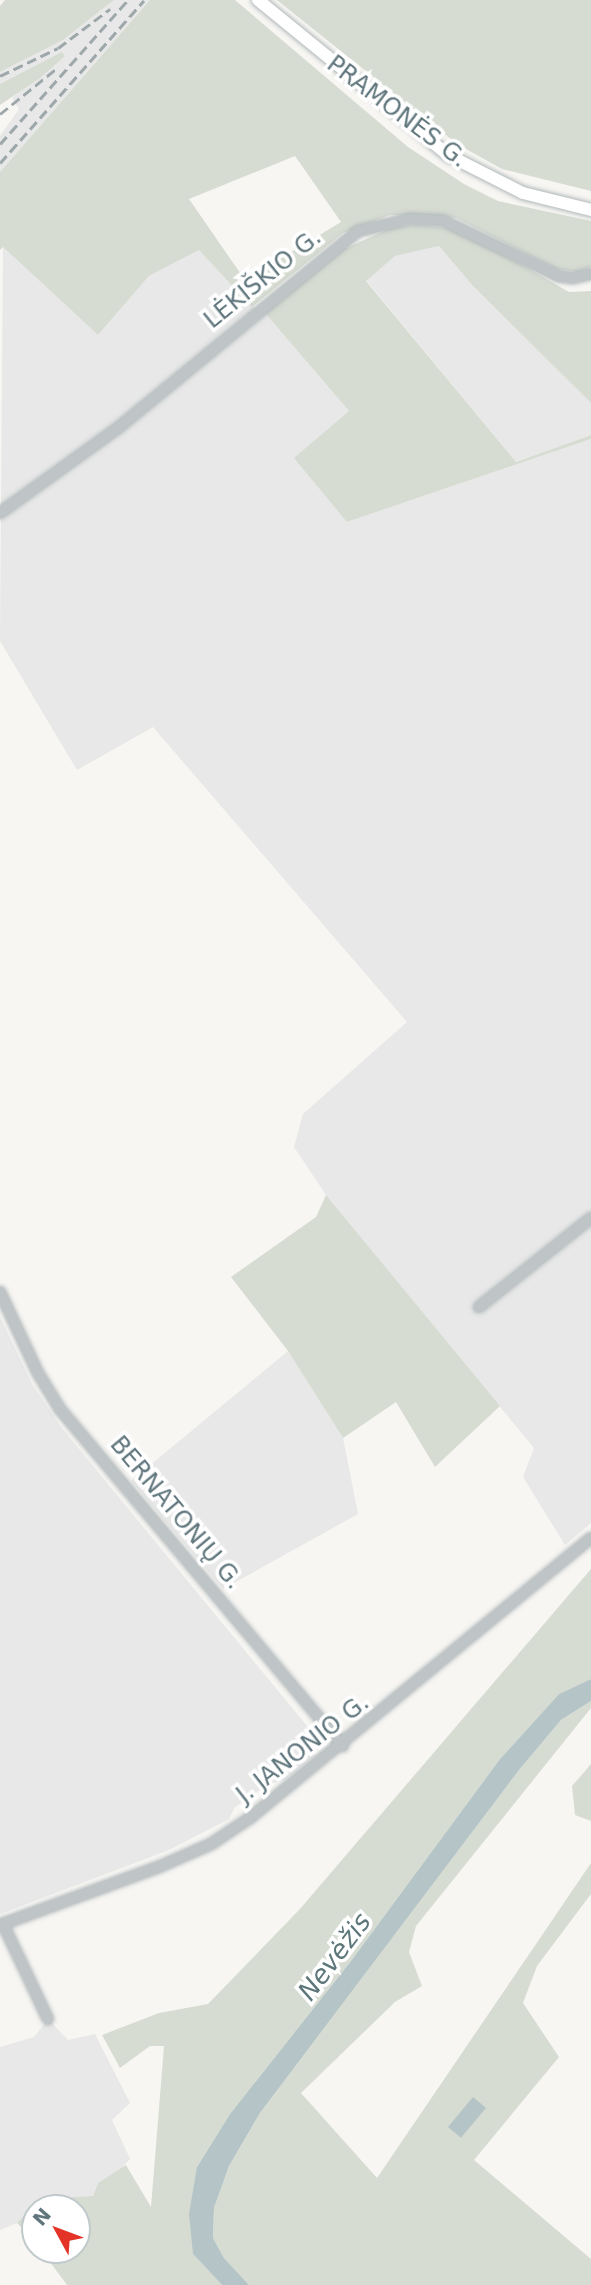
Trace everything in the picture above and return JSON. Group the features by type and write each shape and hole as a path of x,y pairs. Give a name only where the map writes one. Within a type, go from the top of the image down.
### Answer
{"main road":[{"name":"PRAMONĖS G.","path":"258,0 448,155 523,193 591,210"}],"street":[{"name":"LĖKIŠKIO G.","path":"0,513 118,428 358,231 410,219 444,221 559,275 573,278 591,274"},
{"path":"479,1307 591,1218"},
{"name":"BERNATONIŲ G.","path":"0,1292 60,1409 343,1746"},
{"name":"J. JANONIO G.","path":"2,1924 211,1844 279,1798 591,1538"},
{"path":"2,1924 48,2019"}],"shaded area":[{"path":"5,0 114,0 63,40 0,72 0,6"},
{"path":"114,0 150,0 0,172 0,136 19,109 12,98 65,56 62,53 0,84 0,72 63,40"},
{"path":"150,0 235,0 408,147 464,184 498,201 591,221 591,267 578,272 557,269 456,218 390,215 343,233 252,307 199,250 149,276 98,335 3,247 0,250 0,172","holes":["295,156 341,222 245,280 189,199"]},
{"path":"277,0 591,0 591,191 502,169 457,144"},
{"path":"62,52 65,56 40,78 0,105 0,84"},
{"path":"416,225 447,228 473,237 569,292 591,291 591,403 473,286 439,246 395,256 366,281 516,462 591,435 591,439 347,522 294,458 349,411 265,313 337,252 391,228"},
{"path":"439,246 473,286 591,403 591,435 516,462 366,280 395,256"},
{"path":"3,247 98,335 149,276 199,250 252,306 265,313 349,411 347,522 591,439 591,1523 565,1545 523,1477 534,1448 326,1195 294,1147 303,1114 407,1022 153,727 77,770 0,641"},
{"path":"326,1195 500,1406 435,1467 396,1402 343,1438 288,1351 231,1277 316,1217"},
{"path":"0,1317 32,1384 61,1427 321,1743 314,1756 285,1780 267,1785 235,1807 229,1819 169,1850 0,1914"},
{"path":"288,1351 343,1438 358,1514 223,1589 131,1481"},
{"path":"591,1569 591,1679 559,1694 500,1759 351,1961 230,2114 197,2167 193,2254 222,2285 67,2285 51,2264 91,2264 91,2196 98,2183 126,2165 151,2207 164,2046 150,2046 120,2068 102,2035 159,2013 208,2004 299,1910"},
{"path":"591,1679 591,1701 561,1720 519,1770 260,2113 229,2166 214,2208 213,2238 224,2258 249,2285 222,2285 193,2254 189,2214 197,2167 230,2114 351,1961 500,1759 559,1694"},
{"path":"591,1701 591,1708 416,1926 409,1952 422,1986 395,2002 301,2093 377,2178 591,1863 591,1894 537,1966 523,2003 559,2057 474,2160 591,2259 591,2285 249,2285 224,2258 213,2238 214,2208 229,2166 260,2113 519,1770 561,1720"},
{"path":"591,1764 591,1821 575,1815 572,1786"},
{"path":"48,2019 68,2040 95,2034 130,2103 112,2120 130,2159 114,2176 98,2183 93,2196 21,2194 21,2219 0,2230 0,2047 34,2037"},
{"path":"473,2097 486,2108 461,2138 448,2127"}],"railway":[{"path":"0,144 128,0"},
{"path":"0,163 144,0"},
{"path":"0,76 58,48 110,9"},
{"path":"0,114 57,68"}],"water label":[{"name":"Nevėžis","path":"335,1957"}]}
